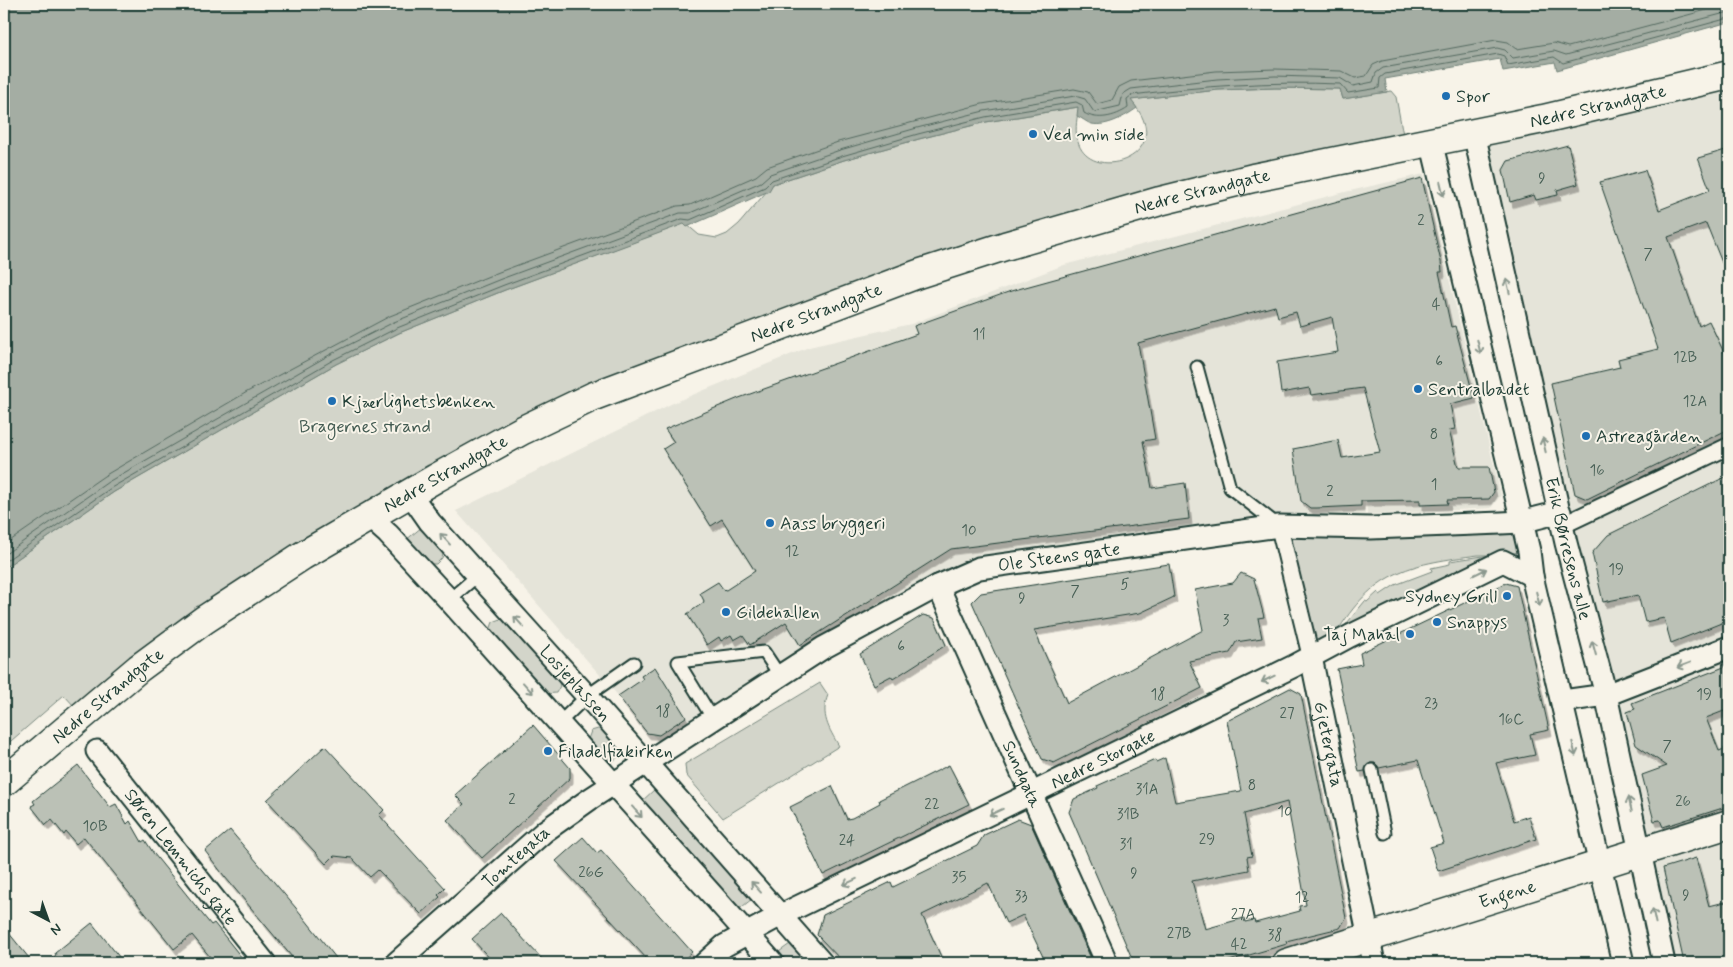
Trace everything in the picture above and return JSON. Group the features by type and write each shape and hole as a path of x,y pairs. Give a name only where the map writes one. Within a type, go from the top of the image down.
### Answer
{"street":[{"name":"Nedre Strandgate","path":"4,782 139,668 204,620 368,516 523,430 594,396 918,274 1005,246 1160,201 1253,178 1727,81"},
{"name":"Erik Børresens alle","path":"1474,133 1561,518 1606,695 1664,963"},
{"path":"1431,141 1623,963"},
{"path":"1561,518 1729,446"},
{"name":"Losjeplassen","path":"410,492 430,522 587,696 822,963"},
{"path":"368,516 388,534 449,600 612,785 773,963"},
{"name":"Ole Steens gate","path":"646,763 824,648 938,586 979,568 1279,526 1371,528 1521,522 1561,518"},
{"name":"Gjetergata","path":"1279,526 1312,657 1372,950"},
{"name":"Nedre Storgate","path":"705,963 724,946 781,915 1312,657 1503,561 1532,576"},
{"name":"Sundgata","path":"938,586 1107,963"},
{"path":"1563,701 1606,695 1729,647"},
{"name":"Søren Lemmichs gate","path":"96,751 265,963"},
{"name":"Tomtegata","path":"396,963 545,831 646,763"},
{"name":"Engene","path":"1287,963 1372,950 1601,864 1729,824"}],"lane":[{"path":"1197,367 1230,488 1279,526"},
{"path":"449,600 478,575"},
{"path":"713,718 678,662 764,652 780,676"},
{"path":"559,723 587,696 634,663"},
{"path":"1372,770 1385,832"}],"shaded area":[{"path":"1729,77 1729,963 1664,963 1475,133"},
{"path":"1424,174 1501,495 1491,508 1367,515 1365,479 1365,514 1279,526 938,586 665,749 456,511 673,403 809,347 911,324 1064,265 1341,193"}],"green space":[{"name":"Bragernes strand","path":"1276,88 1340,89 1343,99 1391,91 1396,97 1403,135 911,266 345,516 187,614 75,707 64,695 4,747 4,568 114,492 336,364 399,333 505,290 685,223 699,235 717,238 727,234 739,224 773,184 844,160 986,122 1079,107 1076,134 1084,153 1097,161 1112,163 1127,159 1139,150 1145,137 1143,120 1130,100 1218,90"},
{"path":"1521,522 1529,551 1513,553 1503,561 1311,657 1279,526","holes":["1490,555 1450,561 1450,564 1431,568 1432,571 1395,585 1380,595 1378,592 1367,602 1365,601 1343,628 1339,629 1367,593 1398,573 1434,562"]},
{"path":"422,527 444,551 442,558 436,564 428,564 406,540"},
{"path":"505,619 558,679 560,686 556,693 545,694 489,633 493,622"},
{"path":"820,683 828,695 825,709 827,722 839,746 723,818 686,775 685,764"},
{"path":"602,729 624,752 608,765 587,742 591,731"},
{"path":"655,789 752,899 738,910 641,802"},
{"path":"790,944 807,963 784,963 776,954"}],"water":[{"path":"4,4 1729,4 1729,22 1557,70 1555,62 1503,71 1500,59 1385,79 1387,92 1343,99 1340,89 1276,88 1218,90 1131,100 1137,108 1122,117 1104,124 1090,123 1077,116 1078,107 986,122 844,160 773,184 769,191 687,227 684,224 505,290 399,333 336,364 114,492 4,568"}],"building":[{"path":"1568,145 1578,184 1557,190 1558,195 1536,200 1534,195 1510,202 1503,170 1508,161"},
{"path":"1729,149 1729,280 1706,223 1668,237 1699,326 1709,321 1729,363 1729,429 1587,499 1575,494 1551,383 1620,367 1618,359 1658,349 1600,182 1645,170 1659,210 1710,190 1698,158"},
{"path":"1422,178 1441,262 1442,272 1439,272 1451,327 1455,326 1474,398 1450,404 1455,429 1449,430 1458,467 1489,467 1494,492 1489,499 1447,500 1448,504 1420,505 1420,500 1361,501 1361,506 1317,508 1310,508 1301,501 1293,449 1338,440 1342,458 1380,452 1363,388 1311,395 1309,388 1281,393 1277,362 1338,352 1332,317 1300,326 1296,312 1278,317 1275,306 1138,343 1155,439 1143,441 1152,488 1185,483 1189,519 951,549 800,645 786,622 750,645 743,635 734,640 731,635 721,641 719,637 707,645 687,614 703,603 704,601 700,593 718,582 726,590 755,571 722,519 711,526 663,449 674,442 665,429 739,398 917,334 914,326 1011,291"},
{"path":"1729,475 1729,620 1671,643 1664,618 1645,622 1638,595 1603,602 1592,553 1608,535"},
{"path":"1169,564 1174,597 1140,613 1034,630 1067,703 1203,630 1195,590 1233,583 1241,573 1254,579 1264,617 1258,618 1262,638 1236,642 1230,653 1189,661 1202,688 1054,763 1042,759 972,602 981,593"},
{"path":"1506,583 1517,586 1549,730 1530,734 1535,755 1496,763 1514,821 1529,816 1536,839 1438,871 1430,847 1444,843 1418,760 1379,768 1375,763 1370,763 1365,771 1359,772 1337,669 1362,664 1360,653"},
{"path":"923,615 934,618 946,645 893,679 891,676 874,685 860,654"},
{"path":"1729,665 1729,709 1706,718 1719,751 1729,747 1729,806 1663,827 1660,820 1654,821 1642,775 1667,766 1636,745 1627,712 1635,709 1632,703"},
{"path":"655,667 686,717 659,735 647,733 618,696 643,679 641,676"},
{"path":"1290,688 1301,694 1346,918 1340,928 1286,941 1287,944 1222,963 1134,963 1069,812 1074,799 1098,788 1097,786 1155,760 1156,762 1165,758 1175,802 1241,791 1227,721","holes":["1287,802 1306,905 1299,906 1300,911 1255,923 1254,920 1245,922 1244,918 1205,929 1192,881 1249,870 1247,857 1252,856 1244,814"]},
{"name":"Filadelfiakirken","path":"533,725 570,768 570,778 482,858 447,820 464,804 455,795"},
{"path":"325,746 384,810 379,815 445,888 438,895 440,897 421,914 378,870 370,877 352,858 334,856 326,864 267,800"},
{"path":"78,765 110,807 116,804 127,824 130,821 142,842 145,840 211,925 214,923 246,963 215,963 192,935 174,949 84,837 76,844 66,832 64,835 52,820 46,825 31,806 35,804 33,801"},
{"path":"949,765 969,804 823,875 790,807 832,786 847,819 852,818 880,803 879,800"},
{"path":"1018,819 1031,824 1093,963 1046,963 1023,915 1006,923 988,883 922,915 944,963 844,963 817,935 823,915 891,882 893,887 977,846 984,835"},
{"path":"230,830 340,963 297,963 225,877 205,851"},
{"path":"583,837 597,853 601,850 692,952 680,963 652,963 647,959 556,861"},
{"path":"1696,858 1709,906 1729,901 1729,963 1684,963 1663,868"},
{"path":"501,913 546,963 494,963 472,939"},
{"path":"92,923 124,963 46,963 56,955 55,953"},
{"path":"4,927 33,963 4,963"}],"place":[{"name":"Spor","path":"1446,96"},
{"name":"Ved min side","path":"1033,134"},
{"name":"Sentralbadet","path":"1418,389"},
{"name":"Kjærlighetsbenken","path":"332,401"},
{"name":"Astreagården","path":"1586,436"},
{"name":"Aass bryggeri","path":"770,523"},
{"name":"Sydney Grill","path":"1507,596"},
{"name":"Gildehallen","path":"726,612"},
{"name":"Snappys","path":"1437,622"},
{"name":"Taj Mahal","path":"1410,634"},
{"name":"Filadelfiakirken","path":"548,751"}]}
